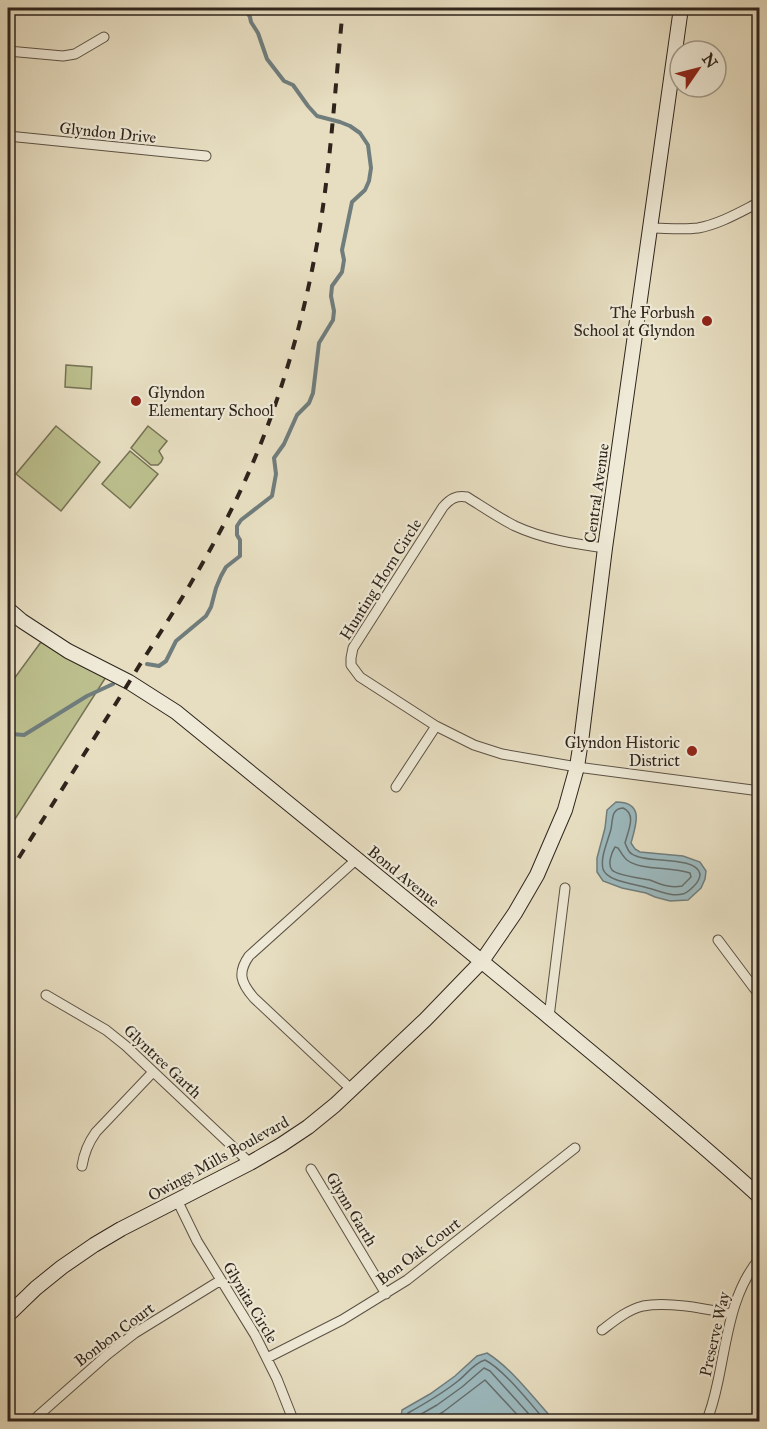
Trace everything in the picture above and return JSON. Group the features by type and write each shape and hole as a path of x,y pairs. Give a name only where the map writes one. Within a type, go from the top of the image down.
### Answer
{"main road":[{"name":"Central Avenue","path":"482,961 515,913 537,875 561,820 577,767 605,548 681,8"},
{"name":"Bond Avenue","path":"8,609 22,621 68,651 161,701 482,961 664,1112 759,1197"},
{"name":"Owings Mills Boulevard","path":"8,1315 36,1288 94,1245 250,1163 308,1127 352,1090 444,1002 482,961"}],"street":[{"path":"8,51 63,56 75,54 104,37"},
{"name":"Glyndon Drive","path":"8,136 206,156"},
{"path":"650,228 695,228 709,225 759,202"},
{"name":"Hunting Horn Circle","path":"605,548 568,543 537,534 515,526 467,497 454,497 443,507 353,648 351,665 360,677 436,726 474,745 502,754 577,767 759,791"},
{"path":"396,787 436,726"},
{"path":"352,1090 254,998 242,982 241,971 249,956 357,859"},
{"path":"549,1017 565,888"},
{"path":"718,940 759,996"},
{"name":"Glyntree Garth","path":"46,995 106,1030 126,1046 250,1163"},
{"path":"82,1166 86,1149 96,1132 153,1072"},
{"name":"Bon Oak Court","path":"267,1358 342,1320 386,1294 434,1260 575,1148"},
{"name":"Glynn Garth","path":"311,1169 386,1294"},
{"name":"Glynita Circle","path":"177,1200 197,1241 250,1326 267,1358 294,1422"},
{"name":"Preserve Way","path":"706,1422 713,1404 738,1292 759,1258"},
{"name":"Bonbon Court","path":"31,1422 135,1333 221,1280"},
{"path":"602,1330 624,1314 644,1306 692,1307 732,1314"}],"green space":[{"path":"66,365 92,367 91,389 65,387"},
{"path":"56,426 100,462 61,511 16,474"},
{"path":"148,426 167,441 159,451 163,458 158,465 151,465 131,448"},
{"path":"130,451 158,474 130,508 102,484"},
{"path":"41,642 106,677 8,830 8,687"}],"water":[{"path":"616,802 625,803 635,810 636,822 631,843 635,849 640,852 683,856 700,862 706,871 705,879 701,888 688,900 670,901 603,881 597,872 597,858 607,810"},
{"path":"487,1353 520,1382 550,1416 549,1421 403,1421 402,1410 455,1376 477,1356"}],"waterway":[{"path":"147,664 159,666 166,661 176,641 206,616 226,567 240,556 237,526 241,520 272,496 276,474 274,458 284,444 297,415 309,403 313,393 319,343 333,320 332,286 342,272 344,260 342,250 352,202 365,190 371,168 368,145 360,133 340,122 317,116 293,85 284,81 267,59 250,17 240,8"},
{"path":"8,735 24,735 87,696 113,684"}],"railway":[{"path":"8,875 194,578 233,507 261,443 294,345 314,261 329,156 343,8"}],"place":[{"name":"The Forbush School at Glyndon","path":"707,321"},
{"name":"Glyndon Elementary School","path":"136,401"},
{"name":"Glyndon Historic District","path":"692,751"}]}
